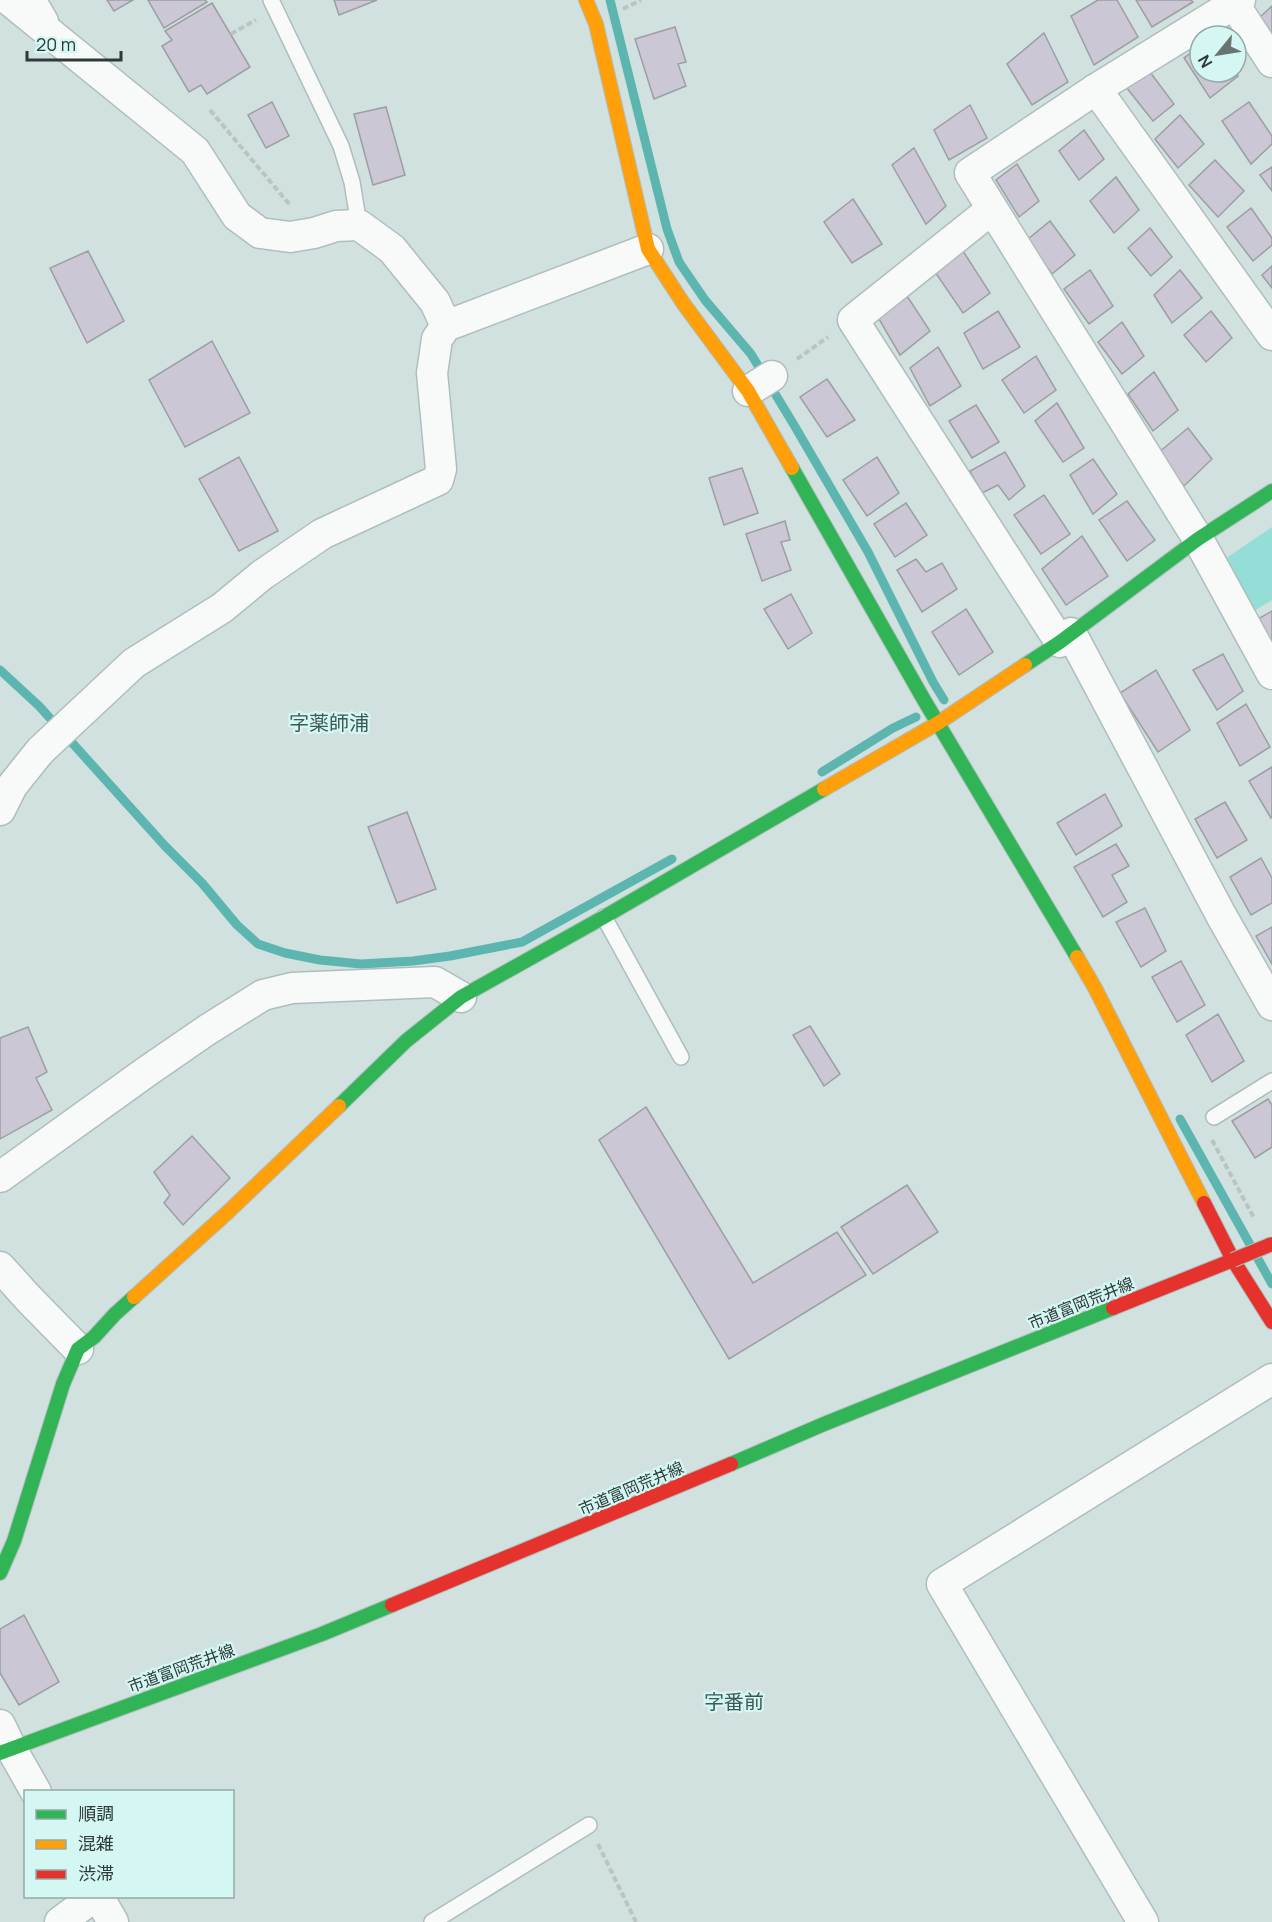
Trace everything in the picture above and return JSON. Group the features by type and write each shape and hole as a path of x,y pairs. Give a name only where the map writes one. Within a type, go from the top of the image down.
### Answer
{"street":[{"path":"9,0 195,151 237,216 260,233 290,237 336,226 359,225 392,249 435,302 446,326"},
{"path":"586,0 596,24 648,249 683,303 758,385 938,723 1095,988 1233,1260 1272,1322"},
{"path":"1272,62 1237,2 1096,89 970,173 1198,539 1272,674"},
{"path":"1096,89 1272,335"},
{"path":"992,209 853,320 1065,638 1272,1005"},
{"path":"0,810 12,786 40,752 134,663 222,608 262,574 322,534 438,480 441,469 432,373 437,339 446,326 648,249"},
{"path":"0,1573 14,1541 63,1384 78,1349 94,1337 116,1314 228,1212 406,1041 461,997 604,917 938,723 1065,638 1198,539 1272,491"},
{"path":"0,1177 207,1030 263,995 292,988 435,982 461,997"},
{"name":"市道富岡荒井線","path":"4,1742 322,1634 824,1424 1272,1244"},
{"path":"0,1267 78,1349"},
{"path":"1143,1922 942,1584 1272,1379"},
{"path":"4,1742 35,1790"},
{"path":"60,1922 94,1898"},
{"path":"98,1898 113,1922"}],"lane":[{"path":"39,0 50,20 53,36"},
{"path":"271,0 341,146 352,182 359,225"},
{"path":"604,917 681,1057"},
{"path":"1214,1117 1272,1081"},
{"path":"432,1922 589,1825"}],"path":[{"path":"626,7 641,0"},
{"path":"210,110 314,233"},
{"path":"758,385 853,320"},
{"path":"1214,1117 1210,1135 1256,1222"},
{"path":"589,1825 636,1922"}],"shaded area":[{"path":"1272,527 1272,600 1249,614 1225,559"}],"building":[{"path":"107,0 133,0 114,11"},
{"path":"148,0 205,0 207,2 164,28"},
{"path":"334,0 377,0 339,15"},
{"path":"1098,0 1117,0 1138,37 1094,65 1071,16"},
{"path":"1136,0 1191,0 1193,2 1152,27"},
{"path":"212,3 250,67 207,94 201,85 189,92 162,46 172,40 165,31"},
{"path":"1272,6 1272,38 1259,18"},
{"path":"675,27 686,62 678,64 686,86 654,99 635,39"},
{"path":"1044,33 1068,82 1032,105 1007,64"},
{"path":"1147,68 1174,104 1153,121 1126,87"},
{"path":"1201,84 1228,84 1210,98"},
{"path":"272,102 289,136 266,148 248,115"},
{"path":"1249,102 1272,136 1272,144 1251,164 1222,121"},
{"path":"970,105 987,138 949,160 934,130"},
{"path":"386,107 405,175 373,185 354,114"},
{"path":"1180,115 1204,144 1178,168 1155,139"},
{"path":"1084,130 1104,159 1079,180 1059,151"},
{"path":"914,148 946,206 926,224 892,165"},
{"path":"1215,160 1244,191 1218,217 1189,185"},
{"path":"1017,164 1039,201 1019,217 996,180"},
{"path":"1272,167 1272,191 1260,175"},
{"path":"1116,177 1139,210 1114,233 1090,201"},
{"path":"853,199 882,244 852,263 824,222"},
{"path":"1251,208 1272,238 1272,245 1253,261 1227,227"},
{"path":"1050,221 1075,255 1052,274 1027,240"},
{"path":"1150,228 1172,257 1151,276 1128,248"},
{"path":"88,251 124,321 87,343 50,268"},
{"path":"963,251 990,293 963,313 935,272"},
{"path":"1272,266 1272,288 1262,275"},
{"path":"1090,270 1113,306 1089,324 1064,289"},
{"path":"1180,270 1202,298 1172,323 1154,295"},
{"path":"905,293 930,331 900,355 876,314"},
{"path":"998,311 1020,347 983,369 964,333"},
{"path":"1211,311 1232,338 1206,362 1184,335"},
{"path":"1122,322 1144,356 1122,374 1098,342"},
{"path":"212,341 250,413 185,447 149,380"},
{"path":"938,347 961,386 930,406 910,368"},
{"path":"1036,356 1056,390 1024,413 1002,380"},
{"path":"1154,372 1178,410 1153,431 1128,394"},
{"path":"827,379 855,420 827,437 800,397"},
{"path":"1057,403 1084,448 1063,462 1035,421"},
{"path":"976,405 999,442 972,458 949,421"},
{"path":"1188,428 1212,459 1184,486 1158,453"},
{"path":"1005,452 1025,486 1009,500 998,485 982,493 970,471"},
{"path":"239,457 278,531 239,551 199,479"},
{"path":"877,457 899,493 867,516 843,480"},
{"path":"1093,459 1117,494 1093,514 1070,475"},
{"path":"742,468 758,513 724,525 709,478"},
{"path":"1044,495 1070,534 1041,554 1014,515"},
{"path":"1127,501 1155,540 1127,561 1099,520"},
{"path":"906,503 927,535 895,557 874,524"},
{"path":"785,521 790,540 781,542 791,570 762,581 746,534"},
{"path":"1082,536 1108,576 1066,605 1042,569"},
{"path":"916,559 926,572 942,563 957,589 922,612 897,570"},
{"path":"791,594 812,633 788,649 764,609"},
{"path":"966,609 993,652 959,675 932,632"},
{"path":"1272,611 1272,643 1258,619"},
{"path":"1223,654 1243,691 1217,710 1193,670"},
{"path":"1156,670 1190,730 1158,752 1120,693"},
{"path":"1246,704 1270,747 1240,766 1217,723"},
{"path":"1272,767 1272,817 1271,818 1249,781"},
{"path":"1105,794 1122,826 1076,855 1057,823"},
{"path":"1225,802 1247,840 1217,858 1195,819"},
{"path":"407,812 436,889 397,903 368,827"},
{"path":"1116,844 1129,866 1112,875 1127,902 1103,917 1074,867"},
{"path":"1261,858 1272,878 1272,903 1251,915 1230,877"},
{"path":"1145,908 1166,951 1141,967 1116,922"},
{"path":"1272,927 1272,964 1256,936"},
{"path":"1181,961 1205,1005 1177,1022 1152,977"},
{"path":"1218,1014 1244,1061 1212,1082 1186,1035"},
{"path":"810,1026 840,1074 824,1086 793,1035"},
{"path":"28,1027 47,1072 36,1078 52,1110 0,1139 0,1038"},
{"path":"1268,1099 1272,1105 1272,1147 1255,1158 1232,1121"},
{"path":"646,1107 753,1283 837,1232 866,1275 729,1359 599,1140"},
{"path":"192,1136 230,1178 183,1225 164,1203 170,1195 154,1172"},
{"path":"907,1185 938,1232 873,1274 841,1227"},
{"path":"24,1615 59,1682 19,1705 0,1673 0,1629"}],"waterway":[{"path":"610,0 667,229 679,262 705,300 751,354 794,425 868,552 944,700"},
{"path":"0,670 39,706 165,846 202,883 237,925 258,944 285,953 320,960 361,964 450,956 522,942 672,859"},
{"path":"822,772 893,728 916,717"},
{"path":"1180,1119 1272,1284"}],"traffic: fast":[{"path":"792,468 924,700 1077,957"},
{"path":"1025,665 1060,642 1198,539 1272,491"},
{"path":"339,1106 406,1041 461,997 824,789"},
{"path":"0,1573 14,1541 63,1384 78,1349 94,1337 134,1297"},
{"path":"731,1464 824,1424 1113,1308"},
{"path":"0,1753 322,1634 392,1605"}],"traffic: slow":[{"path":"586,0 596,24 648,249 683,303 748,391 792,468"},
{"path":"824,789 938,723 1025,665"},
{"path":"1077,957 1204,1203"},
{"path":"134,1297 228,1212 339,1106"}],"traffic: jam":[{"path":"1204,1203 1233,1260 1272,1322"},
{"path":"1233,1260 1272,1244"},
{"path":"1113,1308 1233,1260"},
{"path":"392,1605 731,1464"}],"district":[{"name":"字薬師浦","path":"329,722"},
{"name":"字番前","path":"734,1701"}]}
